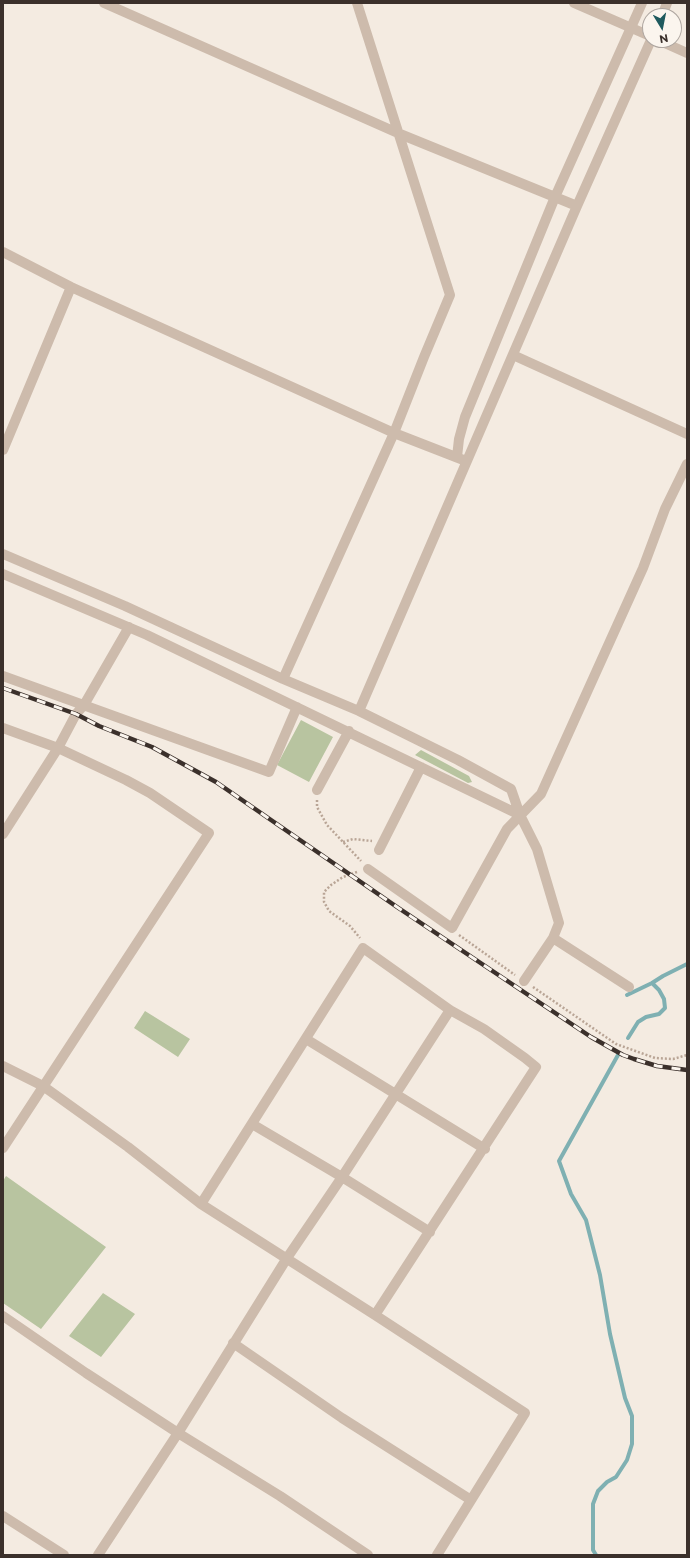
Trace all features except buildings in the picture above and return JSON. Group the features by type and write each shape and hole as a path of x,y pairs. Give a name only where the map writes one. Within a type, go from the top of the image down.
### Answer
{"street":[{"path":"104,3 400,134 577,206"},
{"path":"283,679 394,432 450,295 400,134 357,3"},
{"path":"574,3 642,33"},
{"path":"461,459 459,439 465,417 555,196 642,3"},
{"path":"359,711 461,459 492,406 577,206 647,48"},
{"path":"676,48 687,53"},
{"path":"3,252 71,287 394,432 461,459"},
{"path":"3,450 71,287"},
{"path":"513,355 687,434"},
{"path":"368,869 452,928 507,829 541,794 643,568 665,509 687,464"},
{"path":"3,554 125,606 283,679 359,711 458,760 511,789 520,815 537,849 559,923 553,938 524,981"},
{"path":"3,574 130,627 520,815"},
{"path":"3,834 58,748 76,714 84,706 130,627"},
{"path":"3,676 269,772 297,707"},
{"path":"3,728 58,748 150,792 209,833 3,1148"},
{"path":"317,790 348,732"},
{"path":"380,846 421,766"},
{"path":"553,938 629,987"},
{"path":"201,1204 363,948 450,1010 484,1030 536,1067 485,1148 375,1315"},
{"path":"98,1555 178,1433 287,1258 342,1177 450,1010"},
{"path":"306,1039 485,1148"},
{"path":"3,1066 43,1086 128,1147 201,1204 525,1412 437,1555"},
{"path":"252,1124 342,1177 430,1232"},
{"path":"3,1316 178,1433 280,1496 368,1555"},
{"path":"233,1343 342,1418 471,1500"},
{"path":"3,1516 64,1555"}],"path":[{"path":"317,790 317,807 326,824 368,869 343,877 324,892 324,902 329,911 350,926 361,939 363,948"},
{"path":"342,842 353,839 380,846"},
{"path":"452,928 457,934 616,1044 654,1058 673,1059 687,1055"}],"green space":[{"path":"301,720 333,737 309,782 277,765"},
{"path":"421,750 469,776 472,782 468,783 415,755"},
{"path":"145,1011 190,1039 178,1057 134,1028"},
{"path":"6,1176 106,1247 41,1329 3,1303 3,1181"},
{"path":"103,1293 135,1314 101,1357 69,1336"}],"waterway":[{"path":"628,1038 638,1022 646,1017 659,1014 665,1008 664,999 659,990 652,983 687,964"},
{"path":"627,995 652,983"},
{"path":"596,1555 593,1550 593,1504 598,1491 607,1482 616,1477 627,1460 632,1444 632,1416 625,1398 610,1334 600,1275 586,1220 571,1194 559,1161 618,1055"}],"railway":[{"path":"3,688 76,714 99,726 152,747 216,782 397,907 591,1037 623,1055 634,1059 657,1066 687,1070"}]}
